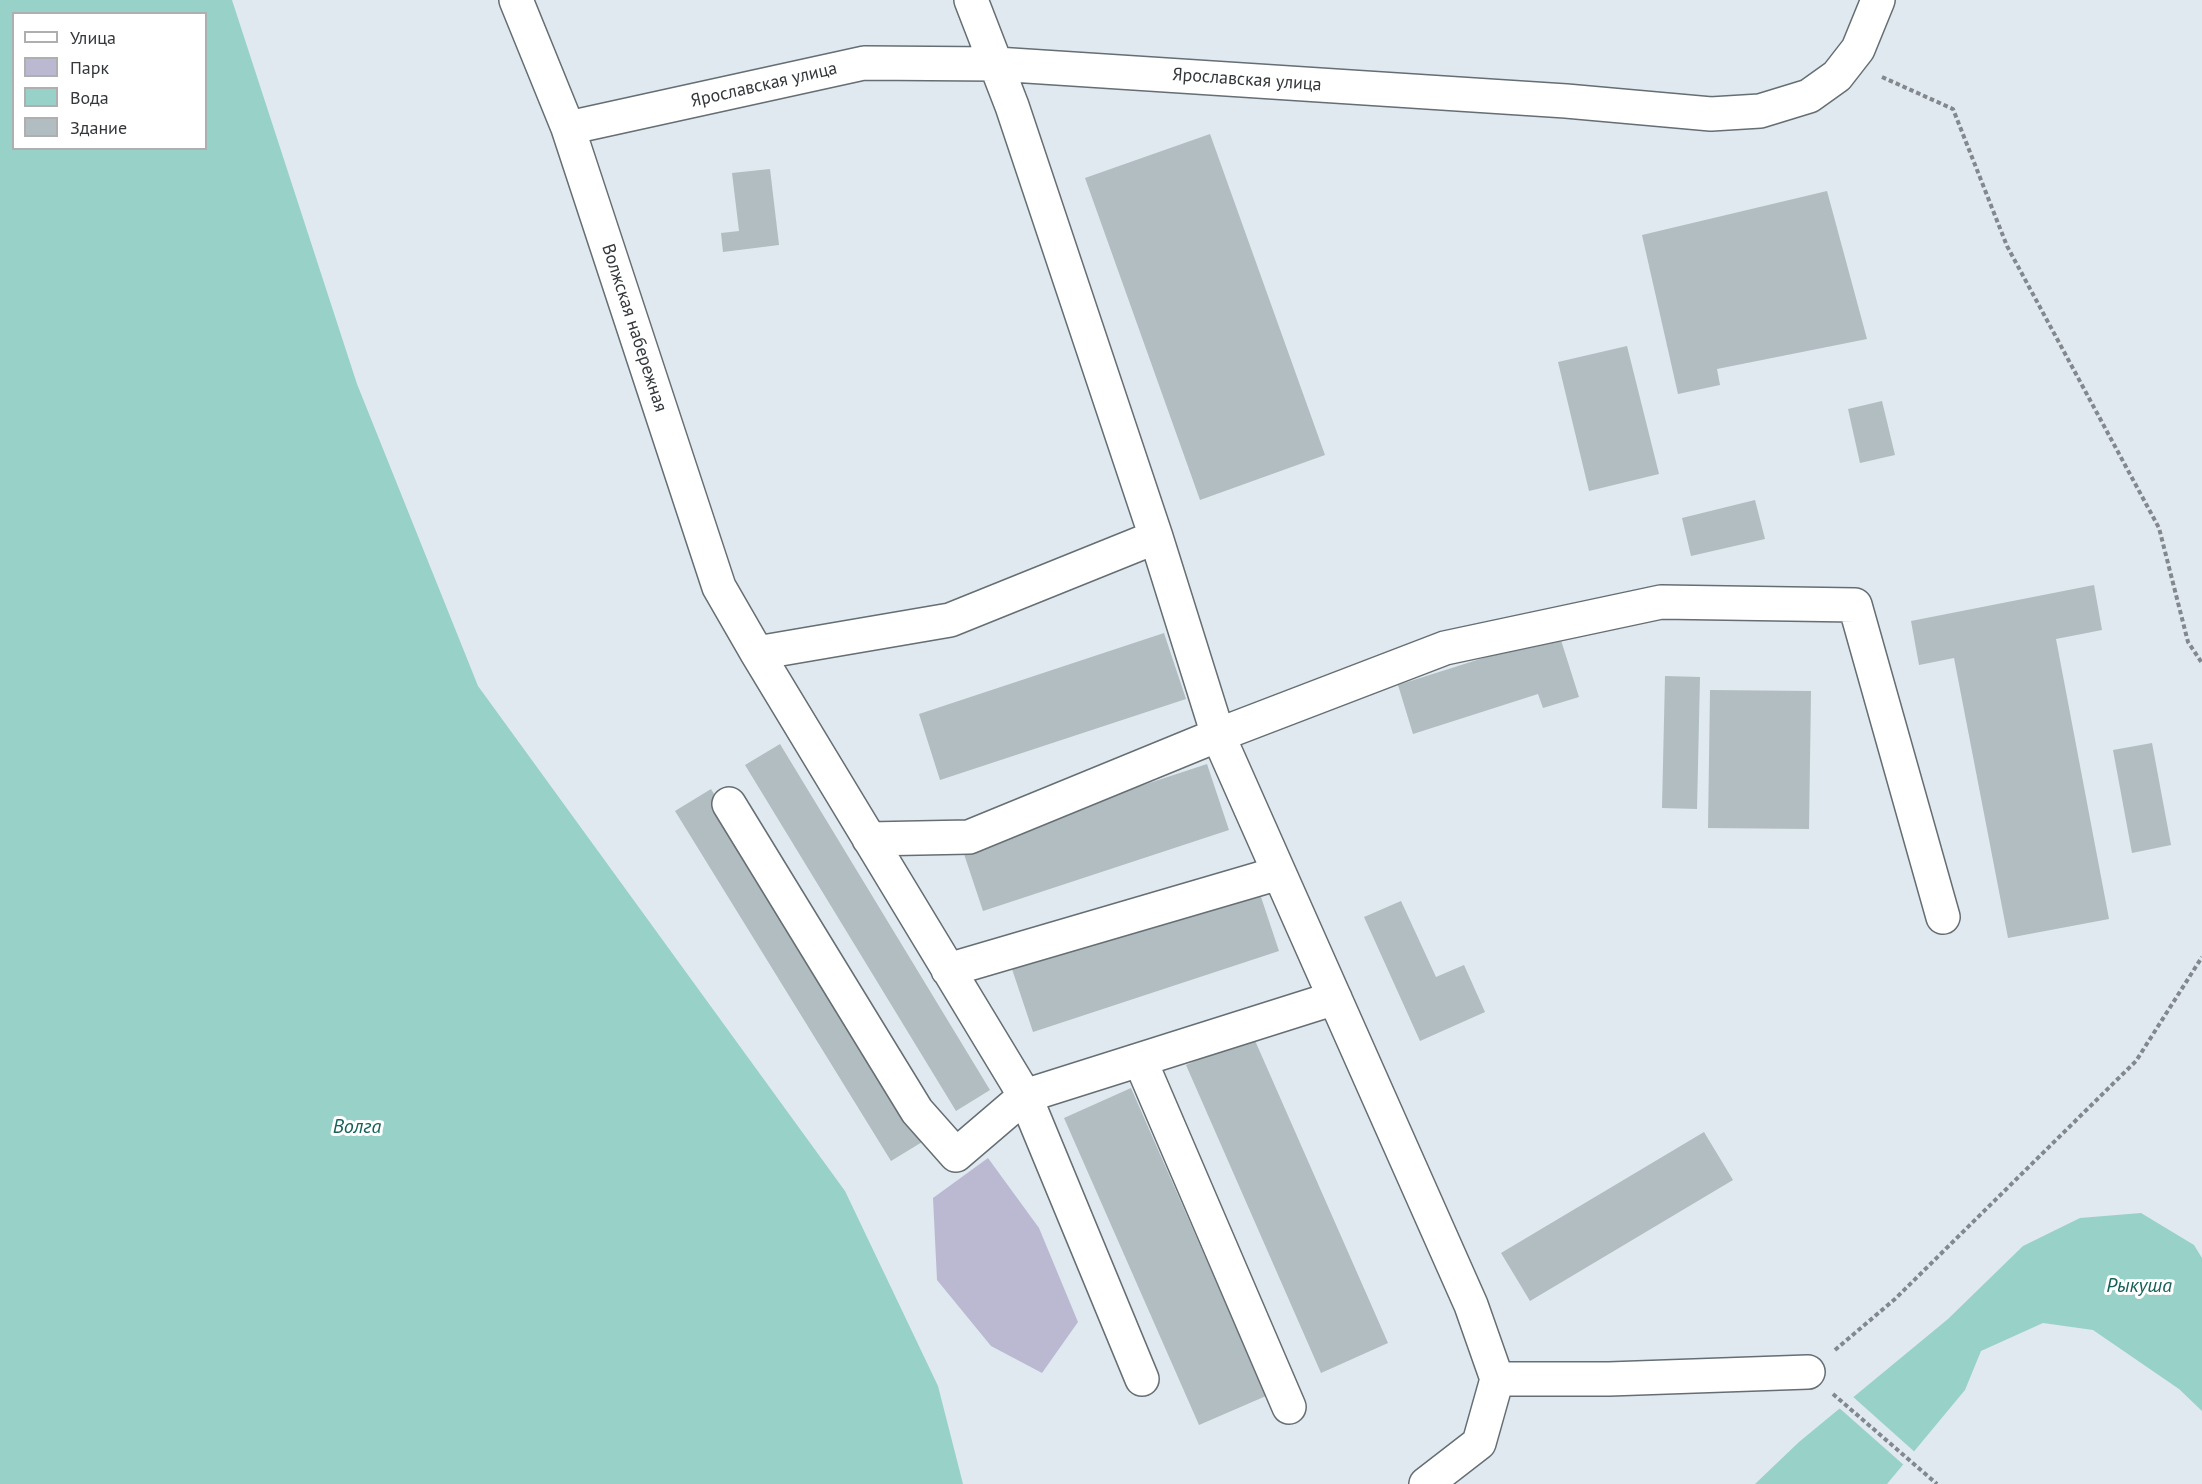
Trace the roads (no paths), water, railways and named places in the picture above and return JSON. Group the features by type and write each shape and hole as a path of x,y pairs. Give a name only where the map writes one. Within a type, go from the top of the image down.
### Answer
{"street":[{"name":"Волжская набережная","path":"516,0 568,128 719,587 1025,1096 1142,1379"},
{"path":"971,0 1012,106 1156,537 1218,735 1471,1305 1497,1379 1479,1443 1426,1484"},
{"name":"Ярославская улица","path":"568,128 864,63 996,64 1566,101 1711,114 1760,111 1809,96 1837,76 1858,49 1878,0"},
{"path":"757,653 950,620 1156,537"},
{"path":"869,839 969,837 1218,735 1445,648 1661,602 1855,605 1943,918"},
{"path":"729,804 916,1111 956,1155 1025,1096 1335,998"},
{"path":"948,970 1279,873"},
{"path":"1140,1060 1289,1407"},
{"path":"1497,1379 1610,1379 1808,1372"}],"water":[{"name":"Волга","path":"0,0 232,0 357,384 478,686 845,1191 938,1386 963,1484 0,1484"},
{"name":"Рыкуша","path":"2141,1213 2194,1245 2202,1258 2202,1411 2179,1389 2093,1330 2043,1323 1981,1351 1965,1390 1887,1484 1755,1484 1799,1442 1948,1319 2023,1246 2080,1218"}]}
